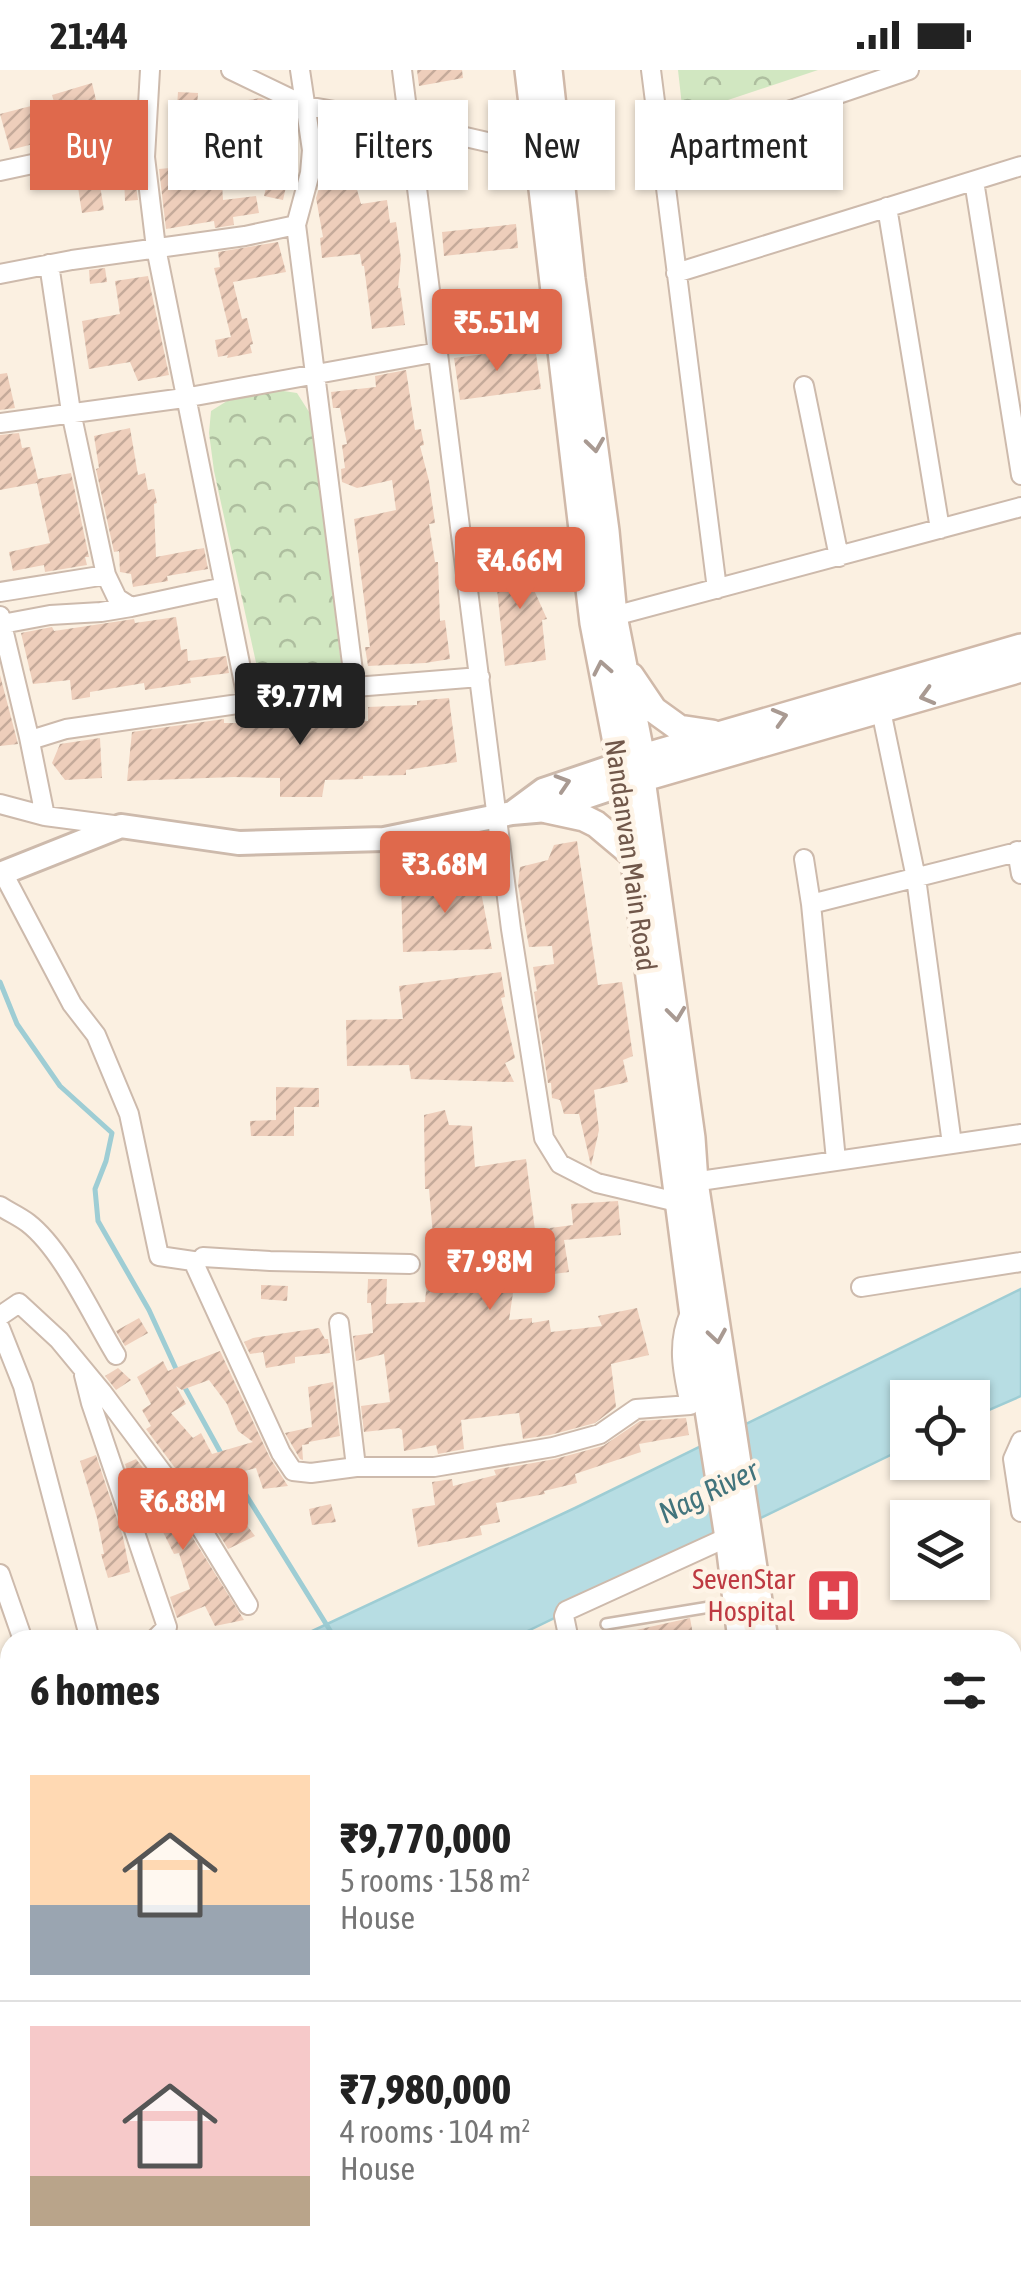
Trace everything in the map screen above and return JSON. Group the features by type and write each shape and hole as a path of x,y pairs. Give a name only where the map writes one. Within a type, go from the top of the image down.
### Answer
{"main road":[{"name":"Nandanvan Main Road","path":"528,70 532,100"},
{"path":"549,70 572,279 623,664 632,771 670,973 692,1138 683,1189 720,1420"},
{"name":"Nandanvan Main Road","path":"543,190 593,623 632,771 633,855 683,1189 692,1308 720,1420 736,1542 740,1630"},
{"path":"632,771 878,699 1021,647"},
{"path":"623,664 654,710 678,728 722,734"},
{"path":"632,771 722,734 1021,669"},
{"path":"548,810 596,824 633,855"},
{"path":"736,1542 762,1630"}],"street":[{"path":"148,105 150,70"},
{"path":"231,70 318,108"},
{"path":"300,70 312,150 296,225 355,687"},
{"path":"402,70 406,100"},
{"path":"650,70 654,100"},
{"path":"821,100 910,70"},
{"path":"0,171 30,165"},
{"path":"676,272 1021,166"},
{"path":"974,180 1021,475"},
{"path":"148,182 184,398 248,703"},
{"path":"417,190 480,678 505,814 510,929 544,1138 560,1164 597,1183 683,1189 836,1160 1021,1134"},
{"path":"666,190 717,590"},
{"path":"887,207 940,529"},
{"path":"0,274 296,225"},
{"path":"49,264 71,412 106,575 117,598 131,607"},
{"path":"0,423 184,398 438,352"},
{"path":"804,386 838,557"},
{"path":"614,616 1021,507"},
{"path":"0,592 106,575"},
{"path":"44,816 30,737 1,620 100,612 224,587"},
{"path":"30,737 355,687 480,678"},
{"path":"878,699 916,878 952,1144"},
{"path":"0,804 44,816 239,843 384,839 505,814 548,810 632,771"},
{"path":"505,814 543,790 632,771"},
{"path":"121,826 2,874 72,1004 96,1035 123,1098 158,1256 193,1261 280,1454 293,1470 310,1474 356,1467 434,1467 553,1447 600,1434 636,1409 690,1405 680,1355 692,1308"},
{"path":"812,904 1019,851 1021,874"},
{"path":"804,859 812,904 836,1160"},
{"path":"0,1206 28,1223 50,1248 116,1355"},
{"path":"203,1256 270,1262 410,1264"},
{"path":"861,1287 1021,1262"},
{"path":"0,1316 19,1303 59,1340 188,1507 248,1606"},
{"path":"338,1323 356,1467"},
{"path":"0,1328 24,1386 87,1630"},
{"path":"83,1370 165,1630"},
{"path":"1021,1441 1013,1458 1021,1512"},
{"path":"568,1630 566,1611 736,1542"},
{"path":"0,1574 20,1630"}],"lane":[{"path":"606,1624 737,1602"}],"green space":[{"path":"678,70 818,70 728,100 681,100"},
{"path":"277,390 297,393 311,415 341,663 330,679 302,689 272,687 257,667 209,433 211,411 227,401"}],"water":[{"name":"Nag River","path":"1021,1289 1021,1396 990,1410 990,1380 890,1380 890,1455 530,1630 314,1630 575,1508"}],"building":[{"path":"417,70 462,70 463,78 419,86"},
{"path":"92,83 96,100 53,100 52,95"},
{"path":"178,92 198,93 198,100 177,100"},
{"path":"30,106 30,145 10,150 0,114"},
{"path":"168,168 168,190 222,190 223,200 256,196 259,213 233,217 234,225 215,228 214,221 166,229 159,169"},
{"path":"78,190 101,190 104,210 82,213"},
{"path":"125,190 137,190 138,200 125,201"},
{"path":"265,190 285,190 283,200 264,196"},
{"path":"318,190 357,190 361,204 387,200 390,223 396,222 401,259 398,288 405,325 372,329 360,254 322,258 323,237 316,198"},
{"path":"516,224 518,248 444,256 442,232"},
{"path":"278,242 286,272 233,282 242,319 247,318 252,353 218,357 215,340 231,337 214,268 220,267 218,252"},
{"path":"105,268 107,282 90,284 89,270"},
{"path":"148,276 169,375 138,381 130,362 89,369 82,321 120,314 115,281"},
{"path":"535,347 541,389 460,400 454,358"},
{"path":"406,370 415,430 421,429 424,445 420,446 435,523 429,524 438,562 440,621 445,620 450,659 368,666 365,647 370,647 354,519 396,510 392,480 357,488 342,482 342,445 347,444 340,408 333,408 331,392 376,387 375,376"},
{"path":"7,373 15,408 0,410 0,374"},
{"path":"130,428 138,475 145,473 148,490 154,489 157,503 156,557 204,548 208,569 133,587 131,574 120,572 119,551 114,552 96,469 99,468 94,436"},
{"path":"19,433 22,448 30,447 38,479 71,473 89,557 85,557 87,565 45,572 44,565 13,571 9,552 50,543 37,483 0,490 0,435"},
{"path":"530,556 534,590 547,619 542,620 546,660 505,666 494,560"},
{"path":"176,617 181,650 187,649 188,661 226,656 229,673 145,690 144,683 90,692 90,697 72,700 70,680 33,684 21,633"},
{"path":"0,675 18,744 0,746"},
{"path":"449,698 457,762 406,770 406,775 325,780 322,797 280,797 280,778 127,781 132,732 224,719 224,723 289,723 289,714 318,713 319,719 368,721 368,707 417,705 417,701"},
{"path":"100,738 102,778 65,780 52,763 60,744"},
{"path":"577,841 598,985 622,982 633,1056 623,1060 628,1082 594,1090 599,1130 591,1166 579,1114 564,1114 560,1100 552,1098 548,1083 533,967 554,964 552,946 529,947 518,885 520,867 548,860 554,845"},
{"path":"477,871 492,949 403,952 401,884 448,884 447,875"},
{"path":"501,972 505,997 501,998 515,1058 505,1063 514,1082 411,1079 409,1065 347,1066 346,1020 403,1019 399,986"},
{"path":"276,1087 319,1088 319,1107 294,1107 294,1136 251,1136 250,1121 276,1120"},
{"path":"445,1110 449,1125 472,1126 475,1167 526,1159 535,1230 573,1225 571,1204 618,1201 621,1235 564,1240 569,1272 546,1275 543,1259 514,1263 516,1286 509,1320 549,1320 551,1332 602,1326 598,1316 637,1308 649,1355 611,1364 616,1407 595,1423 523,1439 519,1413 461,1420 464,1449 438,1454 436,1445 404,1451 399,1428 364,1432 361,1406 390,1402 384,1354 356,1361 353,1336 373,1333 371,1303 367,1303 368,1279 387,1279 386,1304 425,1302 427,1281 437,1282 429,1189 425,1189 424,1115"},
{"path":"261,1285 288,1286 287,1301 261,1299"},
{"path":"139,1318 148,1333 125,1346 116,1331"},
{"path":"319,1328 328,1339 330,1353 295,1357 295,1363 266,1368 263,1352 250,1354 244,1342 253,1338"},
{"path":"220,1351 270,1458 288,1486 263,1489 256,1468 229,1475 233,1492 225,1497 255,1536 228,1549 199,1500 146,1429 151,1426 142,1410 151,1404 137,1377 163,1361 168,1371","holes":["209,1380 227,1404 238,1431 253,1442 212,1454 201,1433 193,1438 171,1413 186,1404 176,1386 182,1390"]},
{"path":"118,1368 131,1380 116,1390 105,1376"},
{"path":"333,1382 340,1436 302,1445 303,1460 300,1459 285,1433 312,1427 308,1387"},
{"path":"686,1418 689,1435 639,1444 641,1452 575,1474 577,1483 544,1491 545,1494 496,1503 500,1522 480,1526 482,1535 418,1547 412,1509 435,1505 432,1482 452,1479 453,1486 496,1475 494,1470 603,1446 640,1421"},
{"path":"96,1455 123,1537 130,1572 108,1578 97,1518 80,1461"},
{"path":"136,1459 178,1514 244,1620 215,1626 205,1606 177,1618 170,1597 190,1589 179,1553 174,1554 159,1524 147,1528 125,1464"},
{"path":"331,1504 336,1522 312,1525 309,1509"},
{"path":"690,1618 692,1630 636,1630"}],"waterway":[{"path":"0,982 17,1024 60,1086 112,1133 95,1189 98,1221 149,1310 177,1371"},
{"path":"184,1386 222,1455"},
{"path":"230,1469 330,1630"}],"place":[{"name":"SevenStar Hospital","path":"834,1595"}]}
